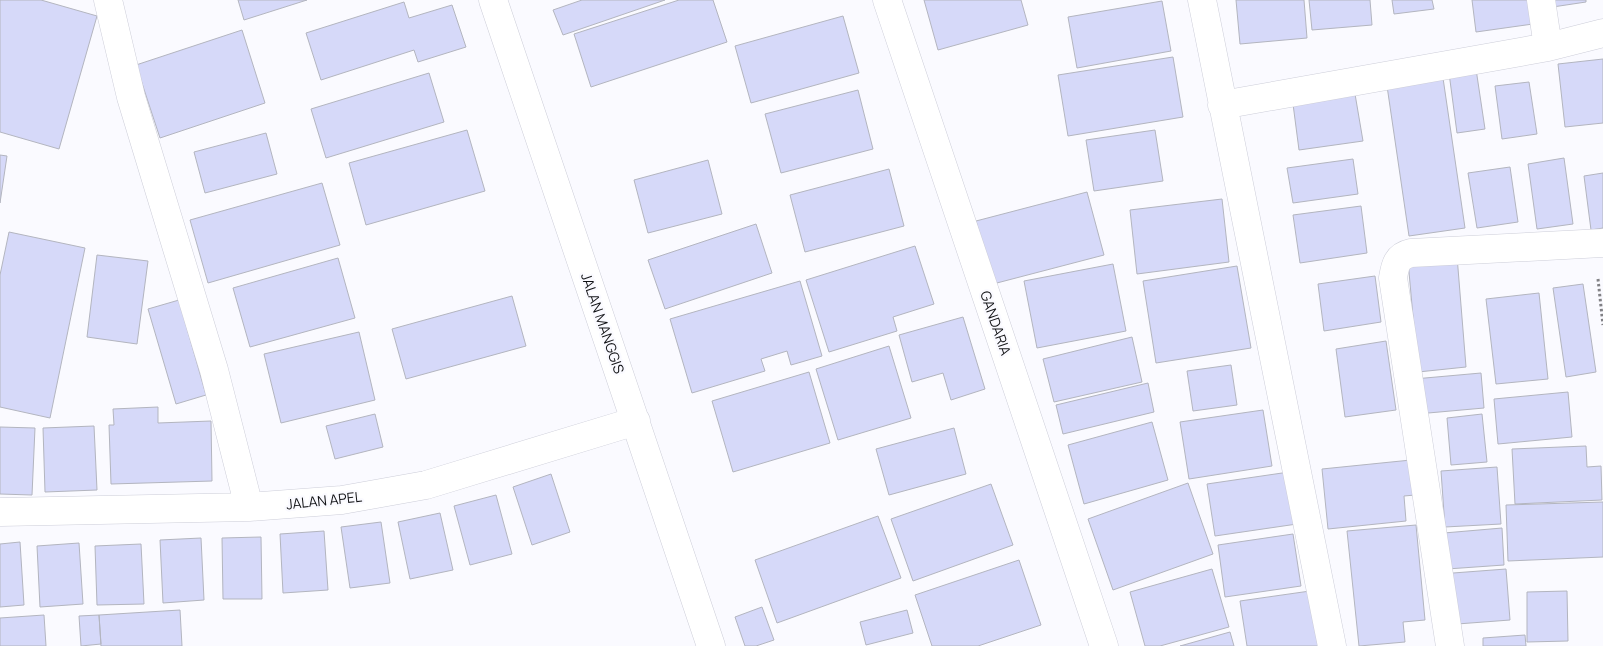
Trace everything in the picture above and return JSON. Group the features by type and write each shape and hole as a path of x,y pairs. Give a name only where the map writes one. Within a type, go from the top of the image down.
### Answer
{"street":[{"path":"108,0 131,97 214,370 249,506"},
{"name":"JALAN MANGGIS","path":"493,0 712,646"},
{"name":"GANDARIA","path":"887,0 1104,646"},
{"path":"1202,0 1332,646"},
{"path":"1541,0 1548,47"},
{"path":"1222,105 1548,47 1603,34"},
{"path":"1450,646 1392,278 1394,268 1403,255 1411,253 1598,243"},
{"name":"JALAN APEL","path":"0,512 249,506 342,500 426,484 636,421"}],"path":[{"path":"1598,243 1603,325"}],"building":[{"path":"0,0 41,0 97,16 59,149 0,132"},
{"path":"238,0 307,0 244,20"},
{"path":"582,0 665,0 563,35 553,10"},
{"path":"679,0 713,0 727,42 591,87 574,34"},
{"path":"924,0 1021,0 1028,25 938,50"},
{"path":"1236,0 1304,0 1307,38 1240,44"},
{"path":"1309,0 1370,0 1372,25 1312,30"},
{"path":"1392,0 1432,0 1434,9 1394,14"},
{"path":"1472,0 1530,0 1533,24 1476,32"},
{"path":"1545,0 1586,0 1586,2 1546,8"},
{"path":"1162,1 1171,51 1077,68 1068,17"},
{"path":"404,2 409,18 452,5 466,47 418,62 414,50 321,80 306,33"},
{"path":"843,16 859,73 751,103 735,46"},
{"path":"242,30 265,103 160,138 136,65"},
{"path":"1173,57 1183,117 1068,136 1058,75"},
{"path":"1603,59 1603,123 1565,127 1558,64"},
{"path":"1476,69 1485,129 1457,133 1449,73"},
{"path":"429,73 444,122 326,158 311,109"},
{"path":"1443,78 1465,228 1409,236 1387,86"},
{"path":"1529,82 1537,134 1502,139 1495,86"},
{"path":"858,90 873,149 781,173 765,114"},
{"path":"1355,94 1363,141 1299,150 1293,104"},
{"path":"467,130 485,191 366,225 349,163"},
{"path":"1155,130 1163,181 1094,191 1086,140"},
{"path":"266,133 277,174 205,193 194,152"},
{"path":"0,155 7,156 0,203"},
{"path":"1564,158 1573,224 1537,229 1528,164"},
{"path":"1353,159 1358,194 1293,203 1287,168"},
{"path":"708,160 722,214 648,233 634,180"},
{"path":"1510,167 1518,222 1477,228 1468,173"},
{"path":"889,169 904,226 805,252 790,195"},
{"path":"1603,173 1603,228 1591,230 1584,176"},
{"path":"322,183 340,245 208,283 190,220"},
{"path":"1087,192 1104,255 993,284 976,221"},
{"path":"1222,199 1229,262 1137,274 1130,210"},
{"path":"1361,206 1367,253 1300,263 1293,215"},
{"path":"756,224 772,273 665,309 648,260"},
{"path":"9,232 85,248 50,418 0,407 0,275"},
{"path":"915,246 934,304 893,317 897,331 829,352 806,280"},
{"path":"97,255 148,261 137,344 87,337"},
{"path":"1457,256 1466,367 1418,372 1408,261"},
{"path":"338,258 355,318 250,347 233,288"},
{"path":"1113,264 1126,331 1037,348 1024,281"},
{"path":"1237,266 1251,348 1156,363 1143,281"},
{"path":"1375,276 1381,322 1324,331 1318,284"},
{"path":"800,281 822,356 791,365 787,351 761,359 765,371 692,393 670,319"},
{"path":"1583,284 1596,372 1566,377 1553,288"},
{"path":"1539,293 1548,379 1496,384 1486,299"},
{"path":"512,296 526,346 406,379 392,329"},
{"path":"179,300 206,395 176,404 148,309"},
{"path":"963,317 985,389 951,400 943,373 912,382 899,335"},
{"path":"359,332 375,400 281,423 264,354"},
{"path":"1132,337 1142,382 1054,402 1043,359"},
{"path":"1386,341 1396,410 1345,417 1336,349"},
{"path":"889,346 911,418 838,440 816,369"},
{"path":"1231,365 1237,405 1193,411 1187,371"},
{"path":"809,372 830,443 733,472 712,401"},
{"path":"1481,373 1484,408 1417,414 1414,379"},
{"path":"1148,383 1154,412 1063,434 1056,405"},
{"path":"1568,392 1572,437 1498,444 1494,399"},
{"path":"158,407 158,423 211,421 212,481 111,484 109,425 114,425 113,409"},
{"path":"1263,410 1272,466 1189,479 1180,422"},
{"path":"375,414 383,447 335,459 326,426"},
{"path":"1482,414 1487,462 1451,465 1447,418"},
{"path":"1152,422 1168,480 1084,504 1068,445"},
{"path":"94,426 97,490 45,492 43,428"},
{"path":"0,427 35,428 32,495 0,494"},
{"path":"954,428 966,474 889,495 876,449"},
{"path":"1586,446 1587,467 1601,466 1602,500 1515,504 1512,449"},
{"path":"1411,460 1415,495 1404,496 1406,521 1328,529 1322,469"},
{"path":"1497,467 1501,524 1445,527 1441,471"},
{"path":"1289,472 1297,524 1215,536 1207,484"},
{"path":"551,474 570,532 532,545 513,487"},
{"path":"1188,483 1213,554 1113,590 1088,519"},
{"path":"991,484 1013,545 913,581 891,519"},
{"path":"496,495 512,554 470,565 454,506"},
{"path":"1603,502 1603,557 1508,561 1506,505"},
{"path":"440,513 453,570 410,579 398,522"},
{"path":"878,516 901,578 777,623 755,560"},
{"path":"381,522 390,583 350,588 341,527"},
{"path":"1416,525 1425,620 1403,622 1405,642 1359,646 1347,531"},
{"path":"1502,528 1504,565 1447,569 1444,533"},
{"path":"324,531 328,590 283,593 280,534"},
{"path":"1293,534 1301,586 1225,597 1218,545"},
{"path":"261,537 262,599 223,599 222,538"},
{"path":"201,538 204,600 163,603 160,540"},
{"path":"20,542 24,605 0,607 0,544"},
{"path":"79,543 83,604 40,607 37,546"},
{"path":"141,544 144,604 97,605 95,546"},
{"path":"1019,560 1041,625 978,646 932,646 915,595"},
{"path":"1212,569 1229,627 1160,646 1145,646 1130,592"},
{"path":"1506,569 1510,620 1444,625 1440,574"},
{"path":"1310,591 1318,646 1247,646 1240,601"},
{"path":"1567,591 1568,641 1527,642 1527,592"},
{"path":"762,607 774,640 756,646 745,646 735,617"},
{"path":"180,610 182,646 101,646 99,615"},
{"path":"907,610 913,633 866,645 860,622"},
{"path":"44,615 46,646 0,646 0,618"},
{"path":"99,615 101,644 81,646 79,616"},
{"path":"1230,632 1234,646 1180,646"},
{"path":"1525,635 1526,646 1483,646 1483,638"}]}
